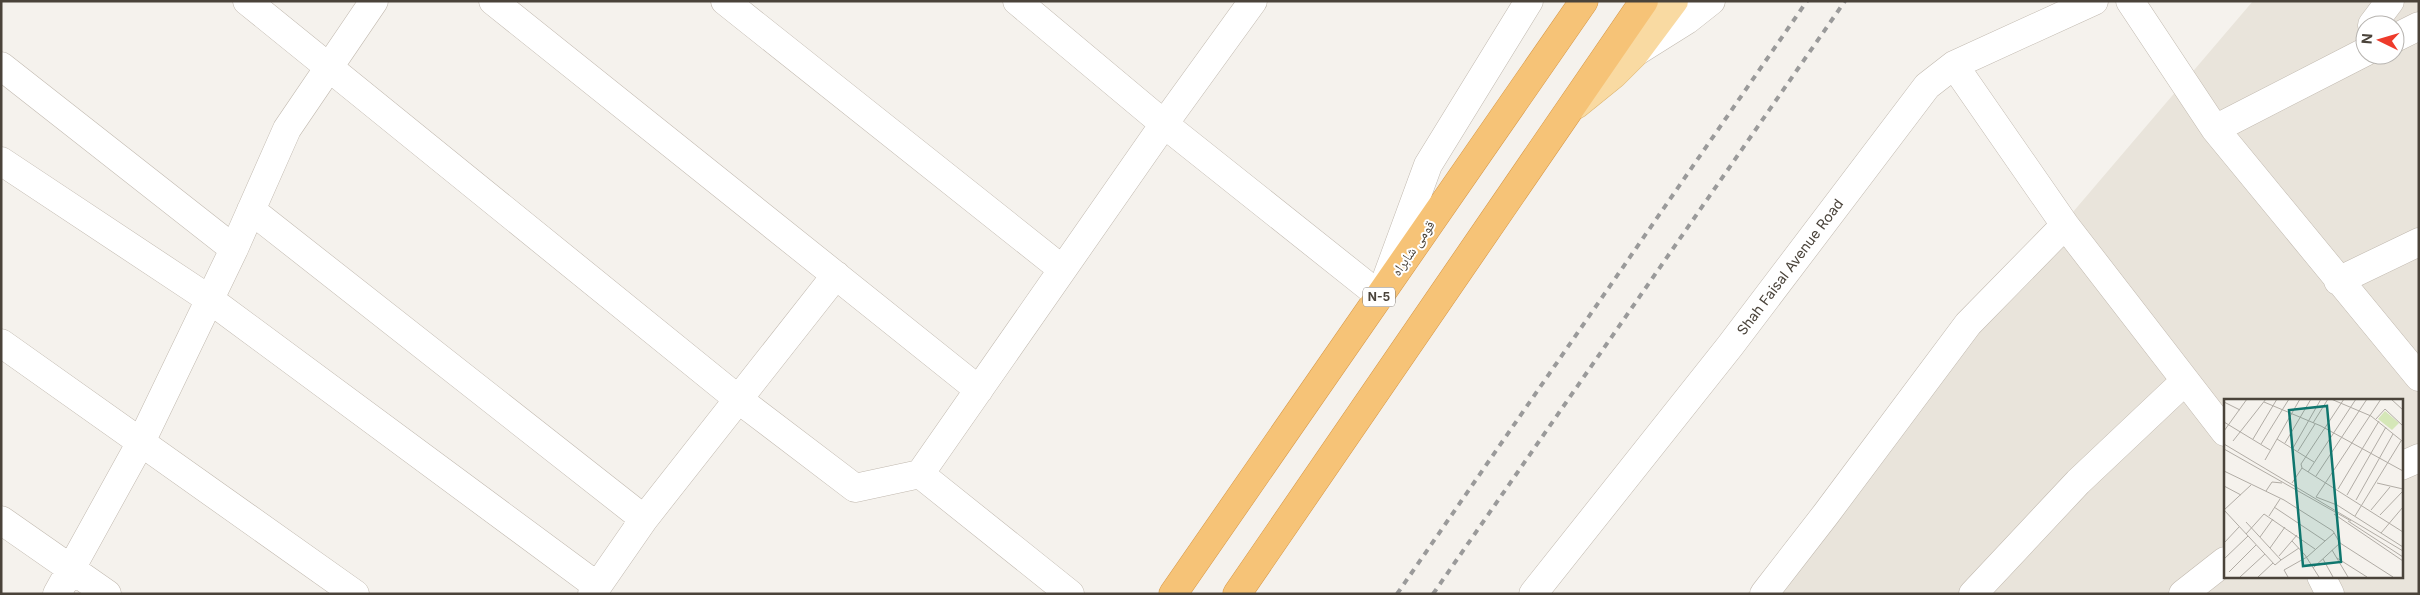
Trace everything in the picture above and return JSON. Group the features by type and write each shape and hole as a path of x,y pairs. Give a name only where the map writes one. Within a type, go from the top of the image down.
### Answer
{"highway":[{"name":"قومی شاہراہ","path":"1173,594 1584,1"},
{"path":"1236,594 1644,1"}],"main road":[{"path":"1566,113 1613,75 1636,52 1674,1"}],"street":[{"path":"247,1 738,399 855,488 920,474 1164,124 1253,1"},
{"path":"57,594 141,442 234,249 287,129 374,1"},
{"path":"493,1 979,390"},
{"path":"725,1 1062,269"},
{"path":"1017,1 1164,124 1380,296 1428,164 1529,1"},
{"path":"1636,52 1687,20 1711,1"},
{"name":"Shah Faisal Avenue Road","path":"1533,594 1730,346 1927,86 1954,65 2094,1"},
{"path":"2130,1 2215,129 2338,281 2419,376"},
{"path":"2380,15 2390,1"},
{"path":"2405,33 2419,26"},
{"path":"2215,129 2354,58"},
{"path":"1954,65 2065,225 2224,431"},
{"path":"1,66 234,249"},
{"path":"1,162 209,299 594,590 644,519 836,275"},
{"path":"251,210 644,519"},
{"path":"1764,594 1968,324 2065,225"},
{"path":"2338,281 2419,242"},
{"path":"1,342 355,594"},
{"path":"1973,594 2078,482 2185,381"},
{"path":"2402,466 2419,458"},
{"path":"920,474 1070,594"},
{"path":"1,520 107,594"},
{"path":"2184,594 2224,562"},
{"path":"2322,578 2330,594"}],"shaded area":[{"path":"2253,1 2419,1 2419,594 1747,594"}],"railway":[{"path":"1397,594 1807,1"},
{"path":"1433,594 1845,1"}]}
